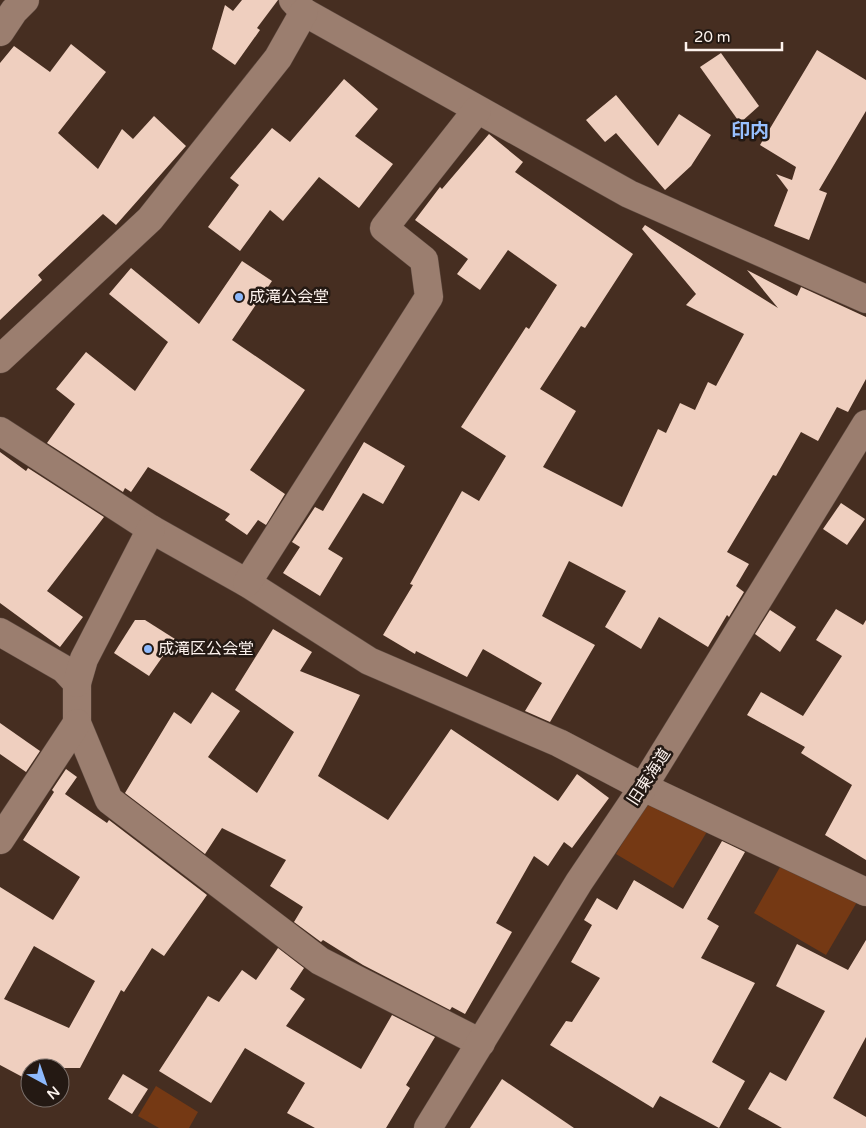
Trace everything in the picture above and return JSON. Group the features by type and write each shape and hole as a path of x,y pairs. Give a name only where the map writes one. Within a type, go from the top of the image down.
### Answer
{"street":[{"path":"0,32 14,11 25,0"},
{"path":"0,359 150,219 278,58 298,6 477,110 629,194 866,300"},
{"path":"248,583 429,297 424,260 384,228 477,110"},
{"name":"旧東海道","path":"428,1128 578,882 643,787 866,424"},
{"path":"0,431 151,529 248,583 369,661 560,743 643,787 866,892"},
{"path":"151,529 84,660 77,683 77,723 109,800 320,961 480,1043"},
{"path":"0,632 64,669 77,683"},
{"path":"0,840 77,723"}],"shaded area":[{"path":"650,796 708,830 673,888 616,854"},
{"path":"784,860 857,902 826,955 754,913"},
{"path":"156,1086 198,1112 189,1128 159,1128 138,1116"}],"building":[{"path":"242,0 278,0 257,28 260,30 235,65 212,49 225,5 233,11"},
{"path":"71,44 106,72 58,133 98,169 122,129 133,139 154,116 186,146 116,225 103,214 38,275 42,280 0,320 0,63 14,46 50,72"},
{"path":"817,50 866,80 866,111 819,190 827,193 809,240 774,226 788,190 776,174 792,180 796,167 760,145"},
{"path":"721,53 759,106 740,123 700,67"},
{"path":"344,79 378,109 355,136 393,164 359,208 319,177 283,221 270,210 240,251 208,227 239,185 230,178 272,128 290,142"},
{"path":"616,95 658,146 679,114 711,135 691,166 665,190 616,133 605,142 586,120"},
{"path":"489,134 523,162 515,172 633,254 585,328 581,326 540,389 576,411 543,467 622,507 658,429 666,433 680,403 695,410 708,382 716,386 744,334 686,305 696,294 642,229 645,225 778,308 747,270 797,296 801,287 866,317 866,379 848,412 837,407 818,441 801,432 776,476 773,475 727,552 749,564 736,586 744,592 729,617 727,615 708,647 659,617 641,649 605,627 626,591 569,561 542,616 595,645 550,722 525,711 542,683 483,649 467,677 416,651 415,654 383,635 413,585 410,584 462,491 479,501 506,456 461,427 526,327 529,329 557,285 508,250 480,290 457,274 468,259 415,220 440,187 442,189"},
{"path":"242,261 272,281 232,340 305,390 250,470 285,494 266,525 258,520 247,535 225,520 230,514 148,467 131,492 125,488 123,492 47,443 75,404 56,389 86,352 135,391 168,342 109,294 131,268 199,324"},
{"path":"364,442 405,466 383,504 363,493 328,549 343,558 320,596 283,573 300,547 292,542 315,507 323,511"},
{"path":"0,452 26,471 28,468 104,517 47,591 83,617 60,647 0,603"},
{"path":"841,503 865,519 847,545 823,529"},
{"path":"836,609 863,625 866,620 866,860 825,835 852,785 801,753 805,747 747,715 761,692 803,716 842,656 816,640"},
{"path":"770,610 796,627 780,652 755,634"},
{"name":"成滝区公会堂","path":"135,620 145,620 175,639 149,676 114,653"},
{"path":"273,629 312,652 300,671 360,695 318,776 388,820 451,729 558,801 577,774 609,798 572,848 564,842 548,866 534,856 496,923 512,932 465,1014 452,1007 450,1010 363,965 323,940 321,942 294,922 303,907 270,886 286,860 222,828 205,854 125,793 174,712 191,724 212,692 240,711 208,757 257,793 294,732 235,690"},
{"path":"0,723 40,751 26,772 0,754"},
{"path":"66,769 77,777 65,794 107,823 109,820 207,895 164,956 152,948 124,992 121,990 80,1068 70,1068 70,1058 20,1058 20,1076 0,1065 0,887 53,920 80,877 23,840 54,792 52,790","holes":["34,946 95,981 69,1028 4,999"]},
{"path":"722,841 745,852 707,919 719,926 701,958 755,983 712,1062 745,1081 719,1128 660,1096 653,1108 550,1045 566,1021 572,1022 600,978 571,962 592,925 584,920 597,898 617,910 634,880 683,909"},
{"path":"866,940 866,1037 833,1098 866,1117 866,1128 782,1128 748,1109 770,1072 786,1081 825,1011 776,986 797,944 848,970"},
{"path":"278,948 304,968 290,989 305,999 286,1026 361,1069 392,1015 435,1037 406,1085 410,1088 386,1128 315,1128 287,1113 305,1083 245,1048 211,1103 159,1071 208,996 219,1002 242,970 256,980"},
{"path":"123,1074 148,1089 132,1114 108,1099"},
{"path":"502,1079 574,1128 470,1128"}],"place":[{"name":"成滝公会堂","path":"239,297"},
{"name":"成滝区公会堂","path":"148,649"}],"district":[{"name":"印内","path":"750,131"}]}
